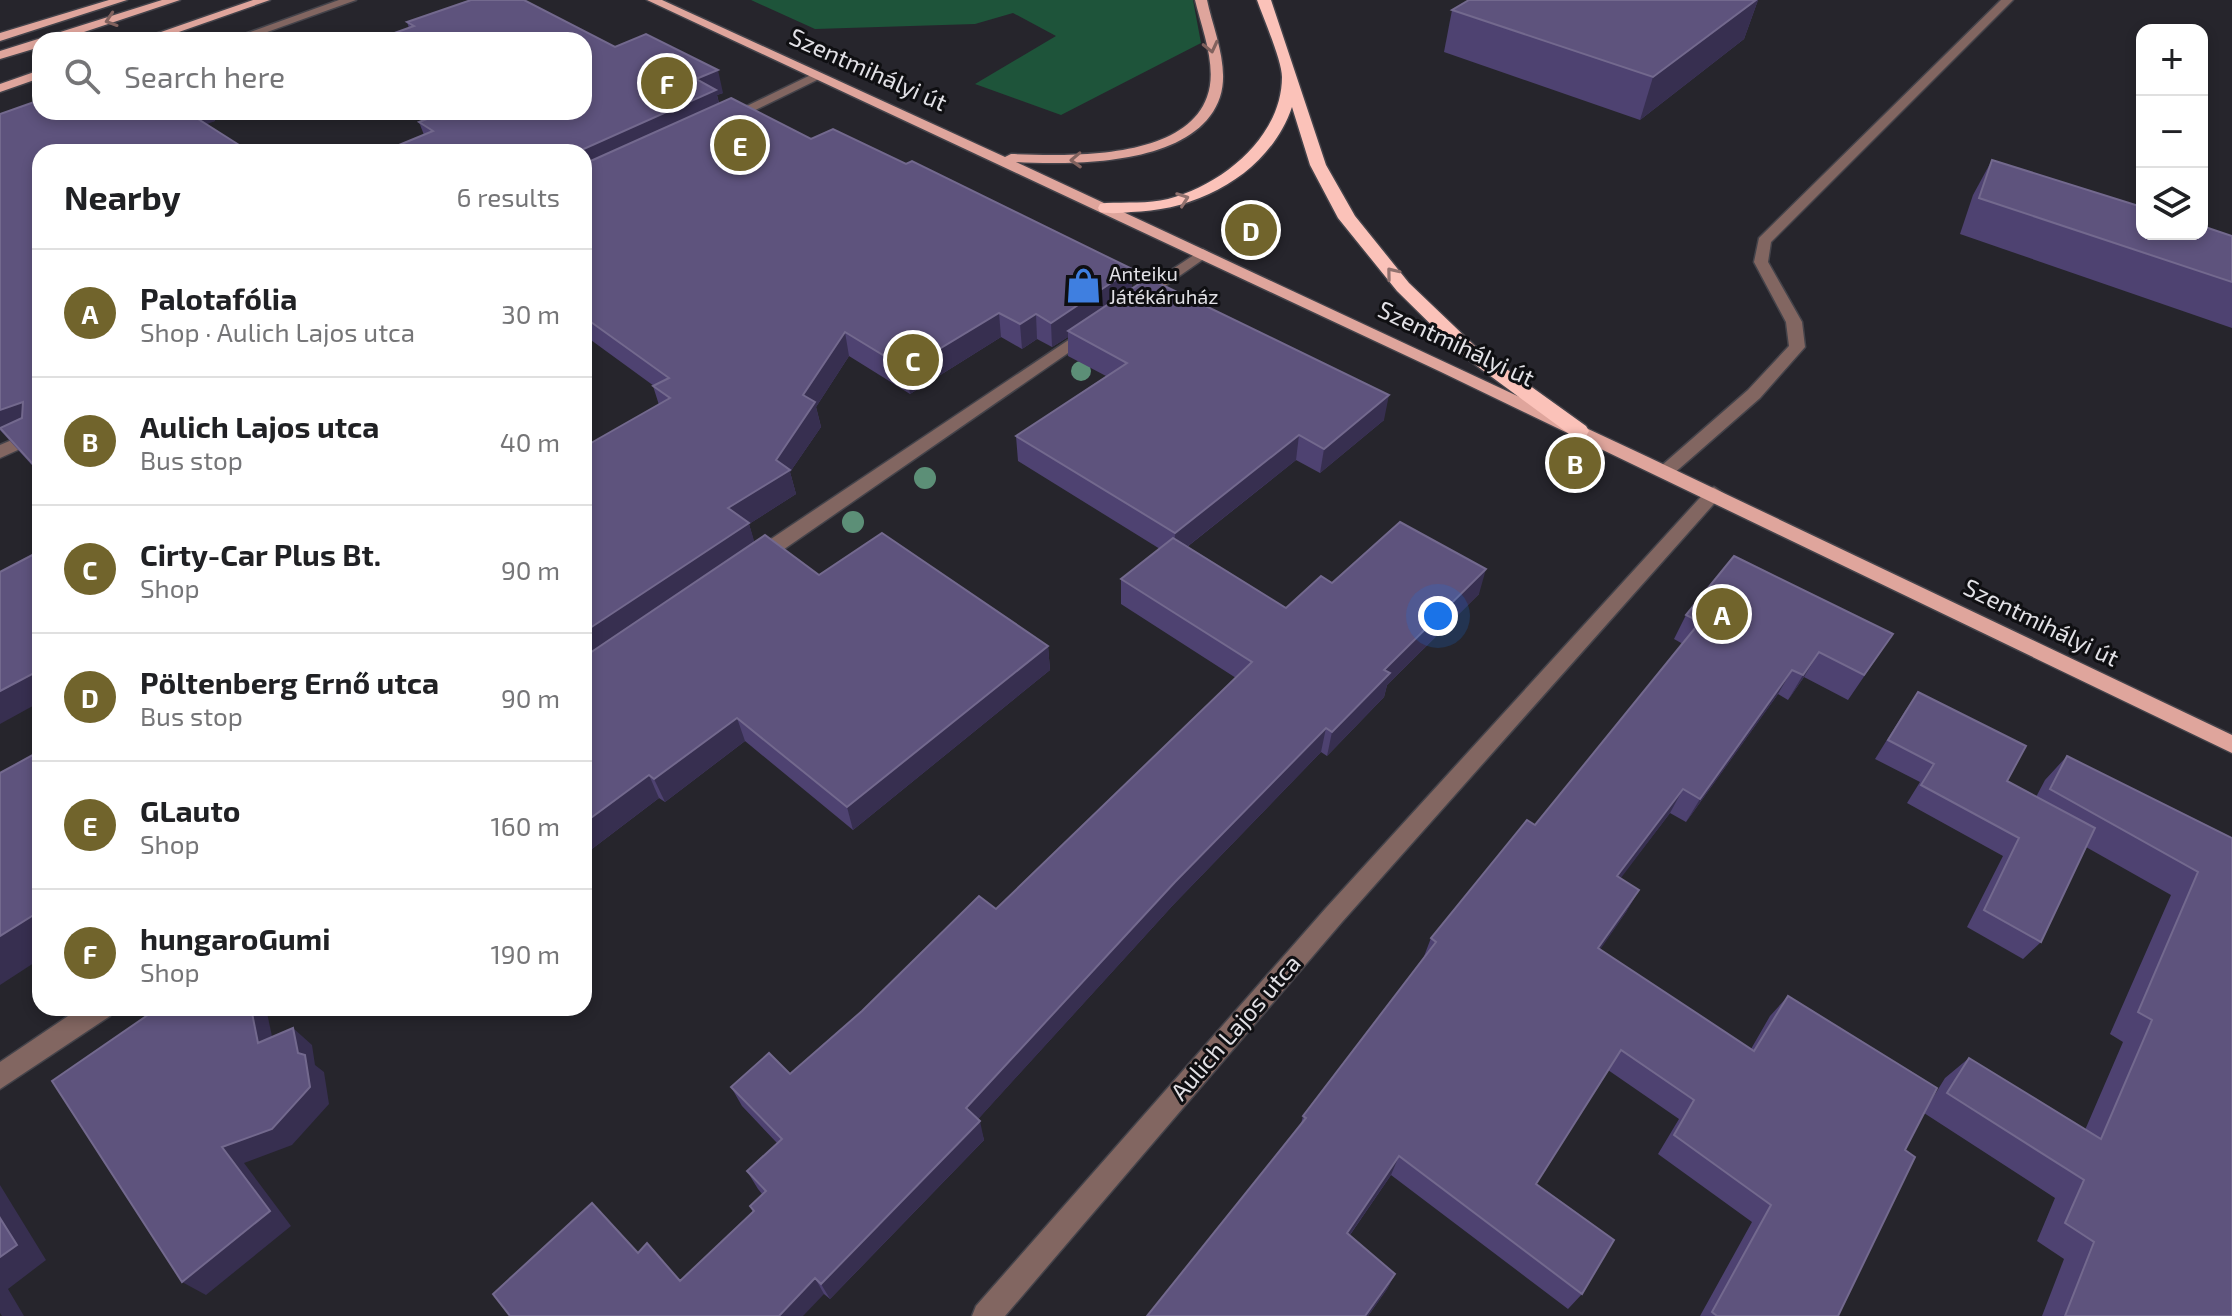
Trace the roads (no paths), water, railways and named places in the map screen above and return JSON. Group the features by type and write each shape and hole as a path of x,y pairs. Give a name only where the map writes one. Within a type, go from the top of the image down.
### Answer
{"highway":[{"path":"1264,0 1318,165 1347,218 1392,273 1469,351 1579,431"},
{"path":"1106,208 1170,204 1207,190 1239,168 1261,149 1278,121 1283,110 1288,75"}],"main road":[{"path":"0,37 121,0"},
{"path":"73,32 174,0"},
{"path":"168,32 264,0"},
{"name":"Szentmihályi út","path":"653,0 997,157 1714,493 2232,745"},
{"path":"997,157 1095,159 1143,149 1192,128 1208,112 1214,95 1215,66 1201,0"},
{"path":"0,55 32,45"},
{"path":"0,88 32,77"}],"street":[{"path":"257,32 350,0"},
{"path":"1666,471 1754,394 1797,347 1794,322 1761,262 1764,241 2007,0"},
{"path":"708,127 819,76"},
{"path":"742,569 1203,253"},
{"path":"0,452 32,437"},
{"name":"Aulich Lajos utca","path":"986,1316 1334,915 1714,493"},
{"path":"0,1077 89,1016"}],"place":[{"name":"hungaroGumi","path":"667,83"},
{"name":"GLauto","path":"740,145"},
{"name":"Pöltenberg Ernő utca","path":"1251,230"},
{"name":"Anteiku Játékáruház","path":"1083,285"},
{"name":"Cirty-Car Plus Bt.","path":"913,360"},
{"name":"Aulich Lajos utca","path":"1575,463"},
{"name":"Palotafólia","path":"1722,614"}]}
